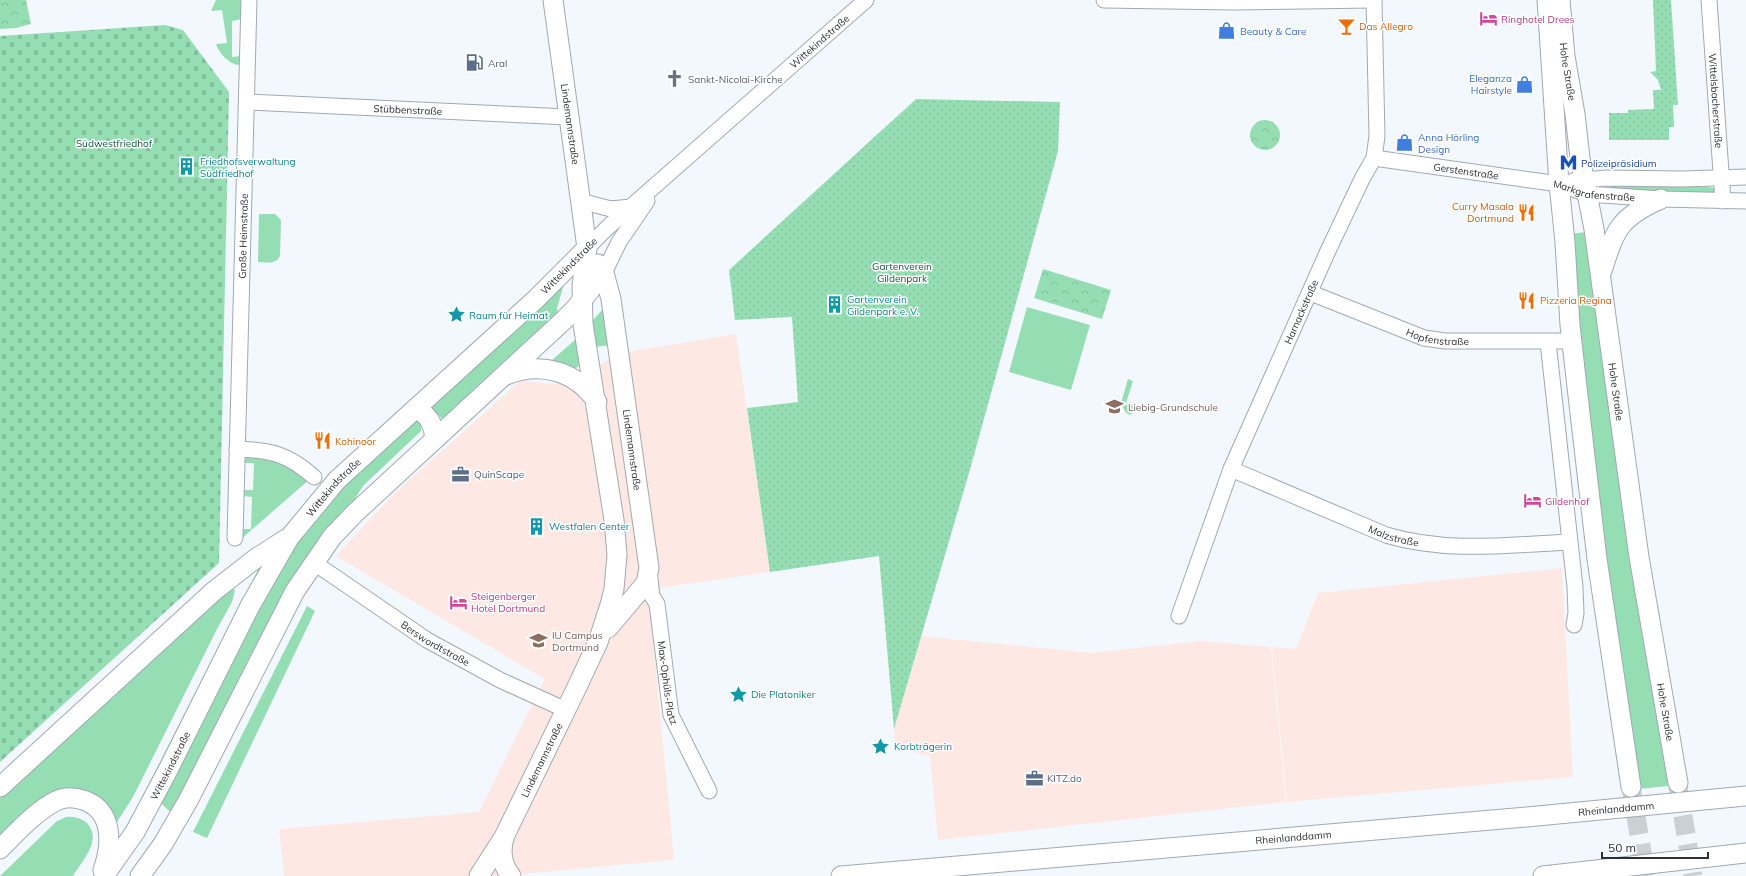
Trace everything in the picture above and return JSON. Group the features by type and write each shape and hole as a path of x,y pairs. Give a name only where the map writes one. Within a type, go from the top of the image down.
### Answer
{"main road":[{"name":"Lindemannstraße","path":"479,876 504,837 598,642 610,605 616,572 614,520 597,402 583,324 583,298 587,248 553,0"},
{"name":"Hohe Straße","path":"1547,0 1559,184 1572,341 1597,559 1631,787"},
{"name":"Hohe Straße","path":"1560,0 1564,47 1600,276 1639,557 1678,783"},
{"path":"1600,276 1614,235 1620,226 1636,211 1661,199"},
{"name":"Lindemannstraße","path":"587,248 604,273 611,304 647,576 598,642"},
{"name":"Wittekindstraße","path":"103,876 135,832 168,770 250,606 289,538 337,480 535,300 587,248"},
{"name":"Wittekindstraße","path":"140,876 162,844 189,799 280,618 313,562 355,512 574,310 604,273"},
{"path":"505,375 519,370 550,370 581,382 597,402"},
{"path":"416,408 428,416 432,423 434,439"},
{"path":"0,787 214,591 255,559 289,538"},
{"path":"616,572 619,585 627,590 635,589 647,576"},
{"name":"Rheinlanddamm","path":"841,876 1520,818 1746,796"},
{"path":"0,849 39,812 57,800 65,798 82,799 90,802 99,809 104,816 108,827 108,856 103,876"},
{"path":"135,832 144,821 152,816 161,815 167,825 162,844"},
{"path":"504,837 502,856 505,867 511,876"},
{"path":"1543,876 1746,853"}],"street":[{"name":"Große Heimstraße","path":"235,538 249,0"},
{"name":"Wittekindstraße","path":"587,248 631,207 866,0"},
{"path":"1104,0 1373,0"},
{"name":"Harnackstraße","path":"1179,616 1231,469 1362,179 1374,158 1377,136 1373,0"},
{"name":"Wittelsbacherstraße","path":"1709,0 1723,201"},
{"name":"Stübbenstraße","path":"247,102 569,117"},
{"name":"Gerstenstraße","path":"1374,158 1559,184"},
{"name":"Markgrafenstraße","path":"1586,186 1682,179 1746,177"},
{"name":"Wittekindstraße","path":"604,273 619,242 632,221 665,178"},
{"name":"Markgrafenstraße","path":"1559,184 1586,186 1661,199 1746,201"},
{"path":"580,201 611,210 631,207"},
{"name":"Hopfenstraße","path":"1311,293 1424,338 1445,341 1572,341"},
{"path":"1548,342 1576,603 1574,625"},
{"path":"237,449 262,450 280,454 299,464 314,477"},
{"name":"Malzstraße","path":"1231,469 1386,535 1399,539 1434,545 1467,547 1569,542"},
{"name":"Berswordtstraße","path":"313,562 427,640 500,680 566,710"},
{"name":"Max-Ophüls-Platz","path":"647,576 652,596 657,604 670,715 709,791"}],"shaded area":[{"path":"736,334 770,572 660,588 649,597 674,860 499,876 284,876 279,829 479,812 545,679 336,556 393,495 520,381 557,384 626,352"},
{"path":"1562,568 1573,777 1287,802 1272,647 1296,649 1318,593"},
{"path":"921,636 1092,653 1201,641 1271,647 1286,802 938,840 930,756 896,748 894,729"}],"green space":[{"path":"0,0 26,0 31,24 16,28 0,29"},
{"path":"216,0 243,0 242,19 232,21 232,57 242,56 241,63 238,65 224,57 216,44 227,43 222,10 211,11"},
{"path":"1653,0 1671,0 1678,105 1673,105 1674,127 1669,127 1669,140 1609,140 1609,113 1628,113 1628,110 1654,109 1653,90 1661,90 1658,80 1650,72 1656,71"},
{"name":"Südwestfriedhof","path":"165,25 183,30 229,92 219,563 0,762 0,36"},
{"name":"Gartenverein Gildenpark","path":"916,99 1060,102 1058,151 969,473 894,729 879,556 770,572 747,408 798,402 792,317 735,320 729,270"},
{"path":"1265,120 1276,124 1280,135 1276,146 1265,150 1254,146 1250,135 1254,124"},
{"path":"1610,185 1709,187 1714,188 1714,193 1611,191"},
{"path":"259,214 275,214 281,220 280,256 274,262 258,262"},
{"path":"1586,232 1668,786 1639,789 1598,507 1570,234"},
{"path":"1043,269 1111,290 1102,319 1034,298"},
{"path":"564,284 557,308 558,315 442,419 430,405"},
{"path":"605,307 611,345 594,347 591,322"},
{"path":"1027,307 1090,325 1071,390 1009,372"},
{"path":"576,339 580,362 578,367 572,369 551,361"},
{"path":"1128,379 1133,381 1126,403 1134,406 1131,415 1126,413 1121,403"},
{"path":"416,420 421,425 421,431 363,486 353,502 327,529 288,584 174,810 169,811 161,803 250,624 298,540 344,483"},
{"path":"267,454 310,479 241,539 241,529 251,529 252,497 242,496 242,490 253,490 254,463 242,463 245,455"},
{"path":"261,564 262,565 142,802 140,801"},
{"path":"233,587 235,591 232,602 133,797 117,822 111,811 103,803 94,796 83,791 0,837 0,795 43,754"},
{"path":"307,606 315,611 207,838 193,832"},
{"path":"66,817 77,818 85,821 93,836 92,843 86,857 73,876 0,876 57,821"}],"tunnel":[{"path":"1631,787 1646,876"},
{"path":"1678,787 1693,876"}],"place":[{"name":"Ringhotel Drees","path":"1488,19"},
{"name":"Das Allegro","path":"1346,26"},
{"name":"Beauty & Care","path":"1227,31"},
{"name":"Aral","path":"475,63"},
{"name":"Sankt-Nicolai-Kirche","path":"675,79"},
{"name":"Eleganza Hairstyle","path":"1525,84"},
{"name":"Anna Hörling Design","path":"1405,143"},
{"name":"Polizeipräsidium","path":"1568,163"},
{"name":"Friedhofsverwaltung Südfriedhof","path":"187,167"},
{"name":"Curry Masala Dortmund","path":"1527,212"},
{"name":"Pizzeria Regina","path":"1527,300"},
{"name":"Gartenverein Gildenpark e. V.","path":"834,305"},
{"name":"Raum für Heimat","path":"456,315"},
{"name":"Liebig-Grundschule","path":"1115,407"},
{"name":"Kohinoor","path":"322,441"},
{"name":"QuinScape","path":"461,474"},
{"name":"Gildenhof","path":"1532,501"},
{"name":"Westfalen Center","path":"536,526"},
{"name":"Steigenberger Hotel Dortmund","path":"458,602"},
{"name":"IU Campus Dortmund","path":"539,641"},
{"name":"Die Platoniker","path":"738,694"},
{"name":"Korbträgerin","path":"881,746"},
{"name":"KITZ.do","path":"1034,778"}]}
